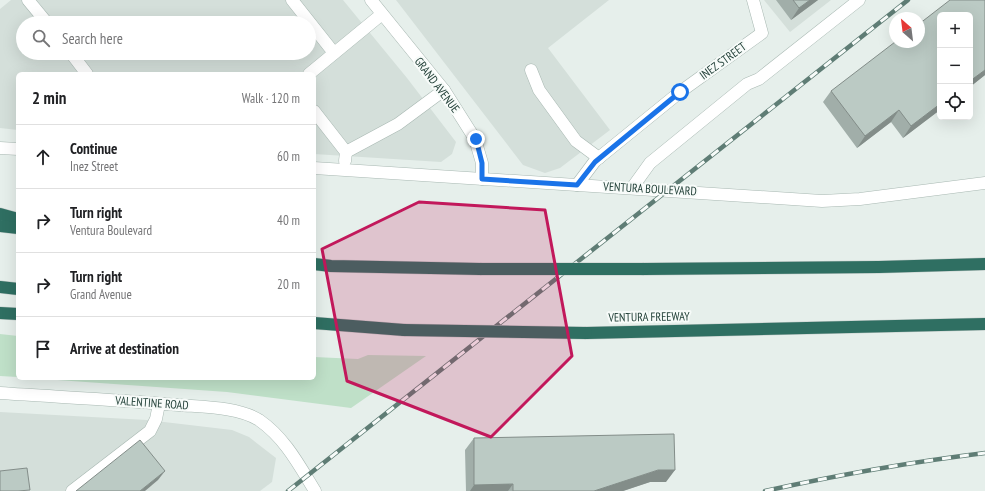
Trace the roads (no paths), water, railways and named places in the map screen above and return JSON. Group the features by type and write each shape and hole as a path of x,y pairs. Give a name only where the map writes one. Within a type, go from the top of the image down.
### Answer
{"highway":[{"path":"0,214 16,218"},
{"path":"0,226 16,228"},
{"path":"316,264 331,266 480,270 879,267 985,264"},
{"path":"0,287 16,289"},
{"path":"0,313 16,314"},
{"name":"VENTURA FREEWAY","path":"316,324 404,330 586,333 985,324"}],"street":[{"path":"28,0 41,16"},
{"path":"292,0 305,16"},
{"name":"GRAND AVENUE","path":"371,0 444,90 476,139 482,163 482,179"},
{"name":"INEZ STREET","path":"577,185 599,158 680,92 762,33 753,0"},
{"path":"632,188 650,163 747,84 759,79 859,0"},
{"path":"312,72 382,14"},
{"path":"316,30 334,53"},
{"path":"76,60 85,72"},
{"path":"531,70 539,90 576,141 599,158"},
{"path":"346,152 398,124 444,90"},
{"path":"316,113 346,152 345,170"},
{"path":"0,148 16,149"},
{"name":"VENTURA BOULEVARD","path":"316,168 822,201 860,199 985,183"},
{"name":"VALENTINE ROAD","path":"0,393 224,409 240,412 258,419 274,432 289,450 315,491"},
{"path":"72,491 150,431 156,419 159,404"}],"railway":[{"path":"288,491 908,0"},
{"path":"765,491 875,469 985,453"}]}
